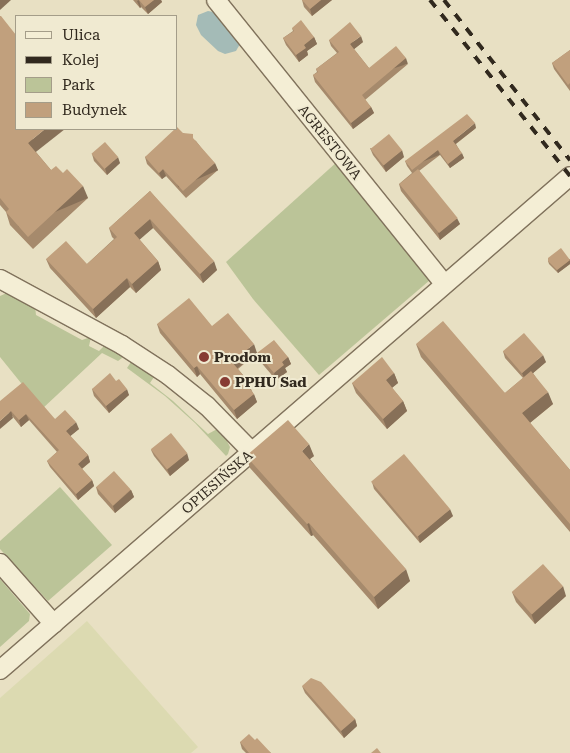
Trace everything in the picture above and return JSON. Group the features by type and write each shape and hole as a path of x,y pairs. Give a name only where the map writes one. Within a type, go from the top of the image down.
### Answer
{"street":[{"name":"AGRESTOWA","path":"216,0 444,284"},
{"name":"OPIESIŃSKA","path":"0,670 570,176"},
{"path":"0,279 122,345 168,375 207,406 252,452"},
{"path":"0,563 54,624"}],"shaded area":[{"path":"87,621 198,747 191,753 0,753 0,698"}],"green space":[{"path":"338,161 430,280 319,375 253,299 226,262"},
{"path":"9,292 35,306 36,315 82,340 91,337 89,346 99,351 105,345 121,354 122,358 118,361 102,353 42,409 0,357 0,296"},
{"path":"131,362 135,362 152,371 154,377 150,383 173,401 208,434 219,428 229,439 227,441 230,447 228,454 226,456 195,423 165,396 127,368"},
{"path":"60,487 112,545 48,601 0,549 0,541"},
{"path":"0,579 30,614 29,621 0,647"}],"water":[{"path":"208,11 219,13 240,44 236,51 225,54 218,51 201,35 196,25 198,15"}],"building":[{"path":"139,0 154,0 145,7"},
{"path":"302,0 321,0 310,9"},
{"path":"1,16 15,34 15,130 44,130 28,143 51,170 56,166 63,173 67,169 83,186 28,237 6,212 9,209 0,198"},
{"path":"301,20 314,37 304,45 306,48 296,55 283,38 294,31 292,28"},
{"path":"350,22 361,36 350,44 369,68 396,46 406,58 362,95 371,107 351,123 313,75 318,72 316,69 339,52 329,40"},
{"path":"570,50 570,83 568,85 552,63"},
{"path":"467,114 475,123 453,141 462,153 448,164 438,150 412,170 405,161"},
{"path":"178,128 183,133 193,134 193,138 215,163 183,191 163,169 159,173 145,157 174,130 178,130"},
{"path":"389,134 402,150 384,165 370,149"},
{"path":"105,142 118,157 105,169 91,154"},
{"path":"418,169 458,218 439,233 399,184"},
{"path":"150,191 214,261 200,274 150,219 134,233 158,261 132,284 127,278 93,309 46,259 66,241 87,264 117,237 109,228"},
{"path":"561,248 570,260 557,270 548,261 548,258"},
{"path":"189,298 212,326 228,313 254,344 232,362 248,381 245,383 254,394 234,410 197,366 194,368 157,324"},
{"path":"443,321 505,393 531,371 548,392 522,413 570,470 570,524 416,344"},
{"path":"524,333 543,355 522,373 503,351"},
{"path":"274,340 288,357 282,362 284,365 274,373 257,353"},
{"path":"382,357 394,373 386,380 403,401 383,419 352,383"},
{"path":"110,373 116,381 119,379 127,389 106,406 92,389"},
{"path":"23,382 55,419 65,410 76,422 66,431 88,455 78,464 92,480 76,494 47,461 59,450 26,414 19,420 11,411 0,421 0,401"},
{"path":"288,420 309,444 302,451 406,569 374,597 309,523 307,524 246,456"},
{"path":"171,433 187,453 167,470 151,449"},
{"path":"404,454 450,509 417,537 371,482"},
{"path":"114,471 131,490 113,506 96,487"},
{"path":"543,564 563,586 532,614 512,592"},
{"path":"311,678 321,682 355,719 341,731 302,686"},
{"path":"249,734 255,740 257,738 271,753 249,753 240,742"},
{"path":"377,748 381,753 371,753"}],"railway":[{"path":"430,0 570,176"},
{"path":"444,0 570,160"}],"place":[{"name":"Prodom","path":"204,357"},
{"name":"PPHU Sad","path":"225,382"}]}
